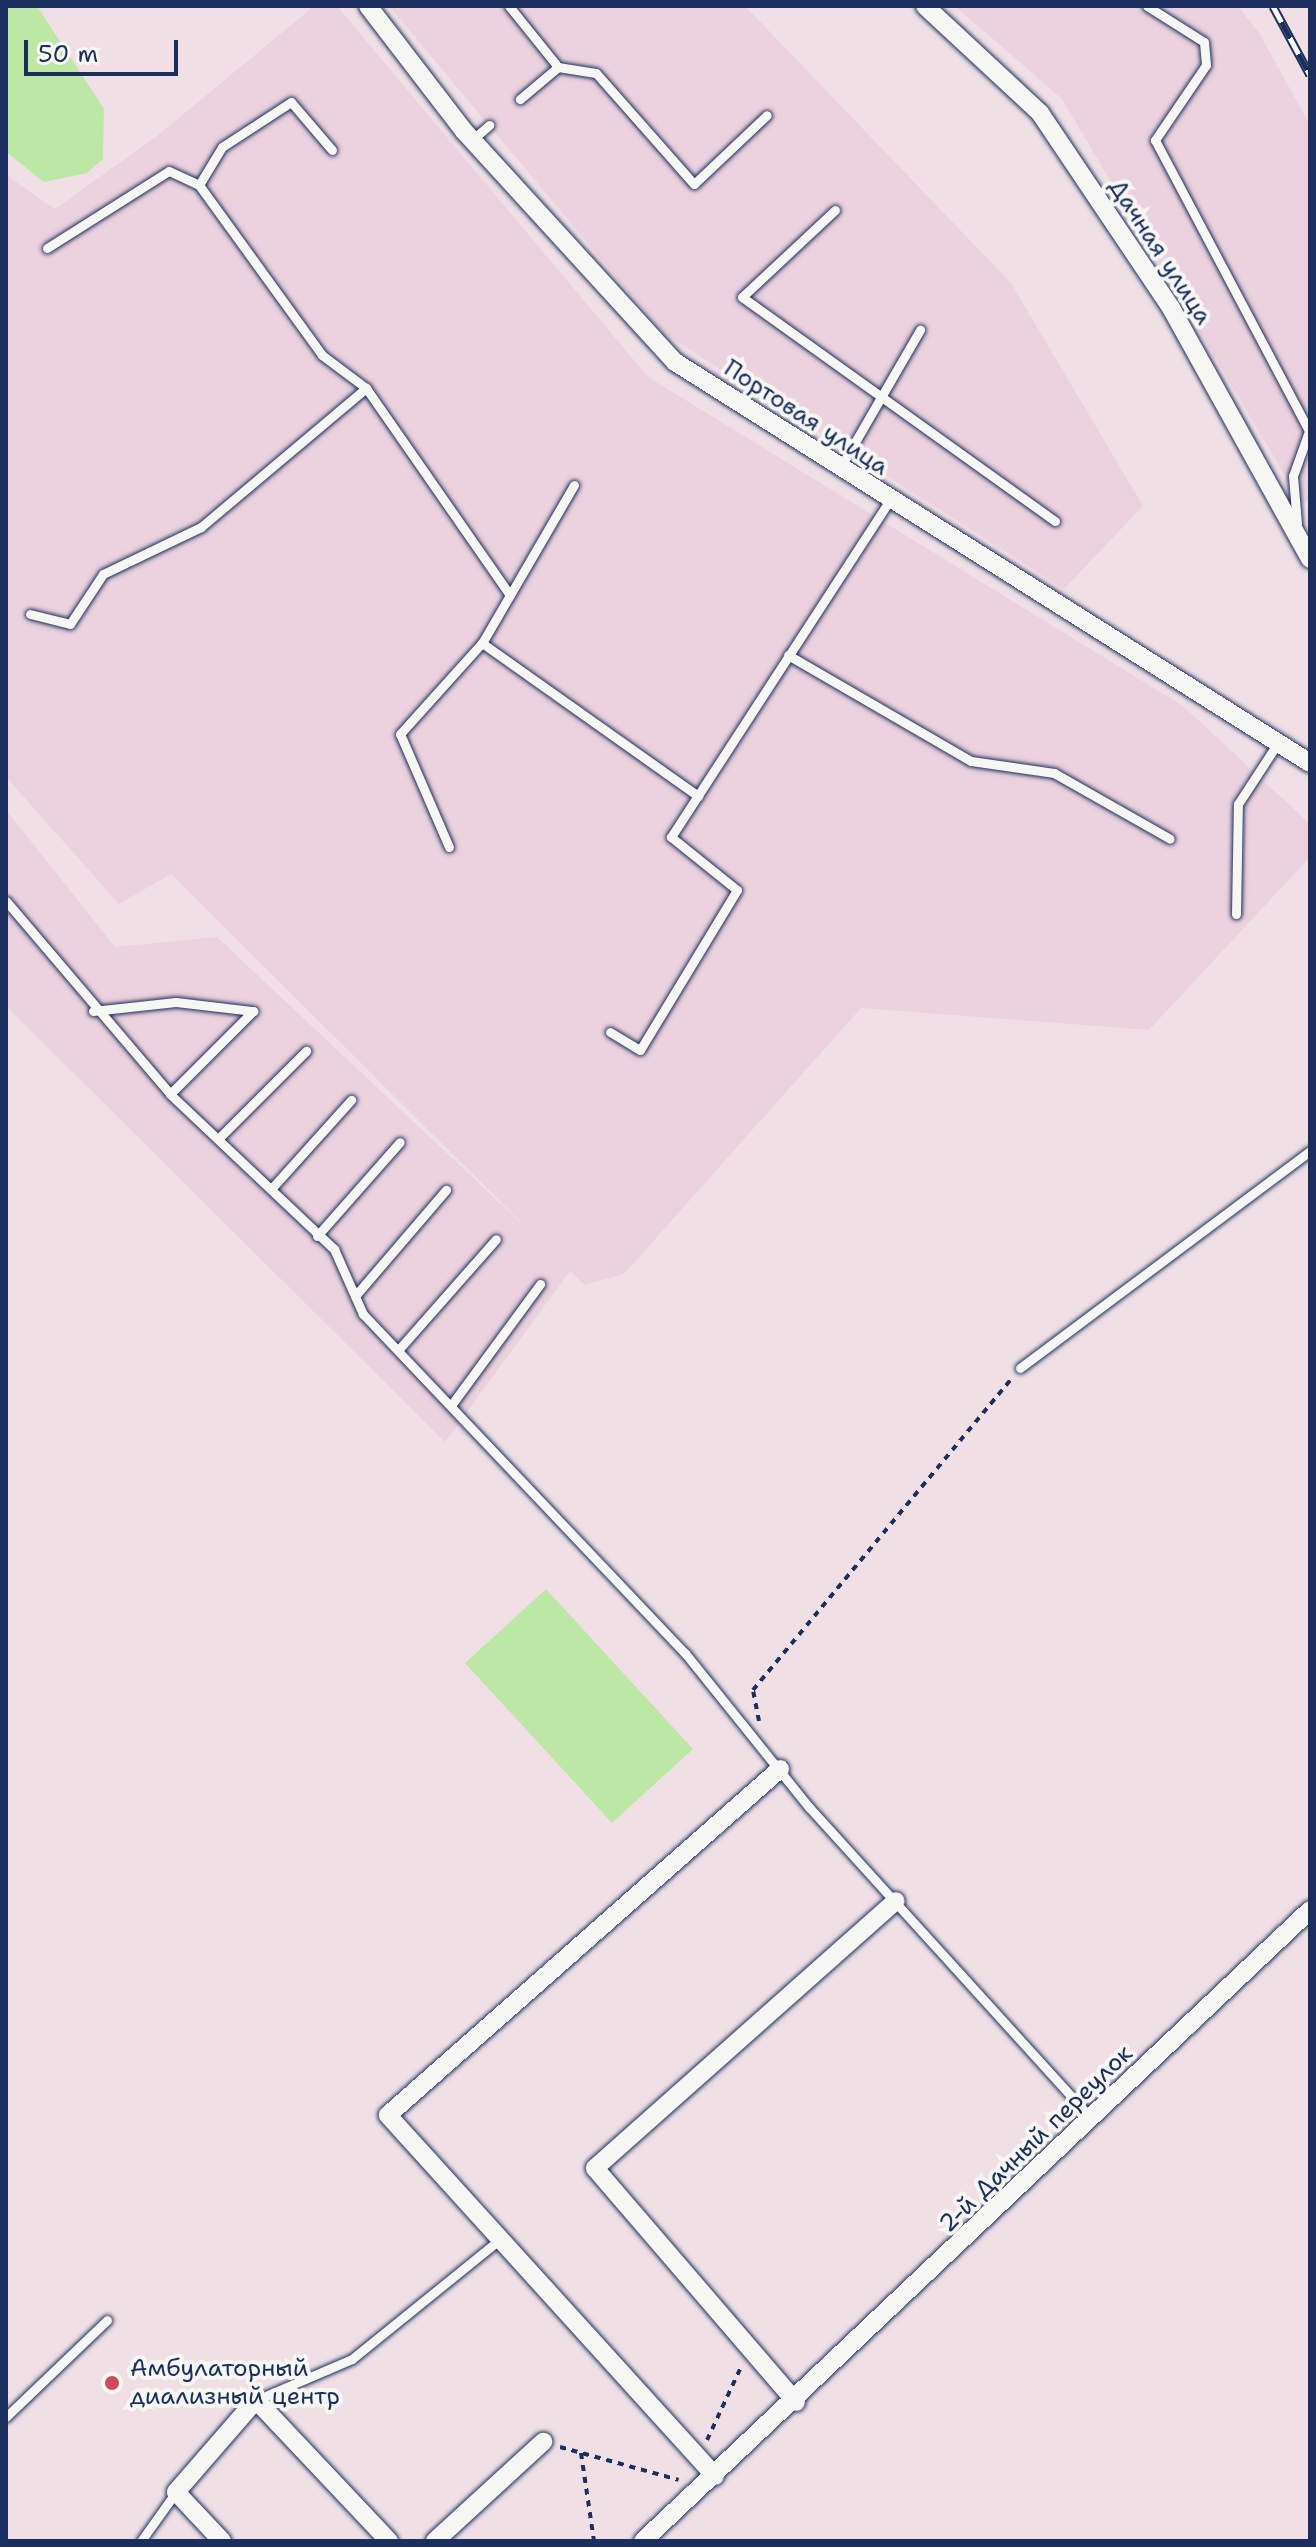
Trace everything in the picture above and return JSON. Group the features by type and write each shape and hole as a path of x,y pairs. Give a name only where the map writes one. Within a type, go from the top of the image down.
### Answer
{"street":[{"name":"Портовая улица","path":"368,6 472,140 675,362 838,471 890,500 1310,763"},
{"name":"Дачная улица","path":"925,6 1040,113 1171,308 1298,532 1310,559"},
{"path":"715,2476 388,2115 780,1769"},
{"path":"796,2402 595,2168 896,1901"},
{"name":"2-й Дачный переулок","path":"643,2541 796,2402 1310,1910"},
{"path":"222,2541 176,2492 256,2400 389,2541"},
{"path":"435,2541 543,2442"}],"lane":[{"path":"509,6 558,67 596,73 694,184 767,115"},
{"path":"1147,6 1204,42 1206,65 1155,140 1309,431 1293,476 1298,532"},
{"path":"520,99 558,67"},
{"path":"199,185 222,147 291,102 332,150"},
{"path":"472,140 489,125"},
{"path":"47,248 169,171 199,185 322,355 366,388 510,595"},
{"path":"835,210 742,297 884,395 1055,521"},
{"path":"838,471 920,330"},
{"path":"30,614 70,624 103,574 201,527 366,388"},
{"path":"449,847 400,734 482,643 574,485"},
{"path":"610,1032 640,1050 737,890 671,837 890,500"},
{"path":"482,643 698,796"},
{"path":"788,655 971,761 1054,773 1170,839"},
{"path":"1236,914 1238,804 1279,741"},
{"path":"6,901 93,1011 170,1094 220,1137 317,1236 334,1249 363,1314 400,1348 452,1404 764,1748 896,1901 1092,2119"},
{"path":"93,1011 176,1002 253,1011 170,1094"},
{"path":"220,1137 306,1051"},
{"path":"271,1189 351,1100"},
{"path":"317,1236 400,1142"},
{"path":"1020,1368 1310,1151"},
{"path":"355,1296 446,1190"},
{"path":"400,1348 496,1239"},
{"path":"452,1404 540,1284"},
{"path":"256,2400 352,2359 500,2239"},
{"path":"6,2417 107,2320"},
{"path":"141,2541 176,2492"}],"path":[{"path":"764,1748 753,1690 1020,1368"},
{"path":"706,2443 750,2348"},
{"path":"543,2442 689,2483"},
{"path":"581,2452 594,2541"}],"shaded area":[{"path":"314,6 337,6 648,377 1183,706 1310,824 1310,857 1149,1030 861,1008 624,1274 585,1285 570,1271 445,1442 6,1006 6,810 115,947 217,937 537,1238 171,874 119,904 6,777 6,175 55,209 157,136"},
{"path":"389,6 745,6 1011,283 1143,506 1064,589 662,332"},
{"path":"955,6 1238,6 1259,33 1310,125 1310,498 1302,504 1062,99"}],"green space":[{"path":"6,6 37,6 104,109 103,159 87,173 44,182 6,152"},
{"path":"546,1589 693,1749 612,1823 465,1663"}],"railway":[{"path":"1273,6 1310,75"}],"place":[{"name":"Амбулаторный диализный центр","path":"112,2383"}]}
